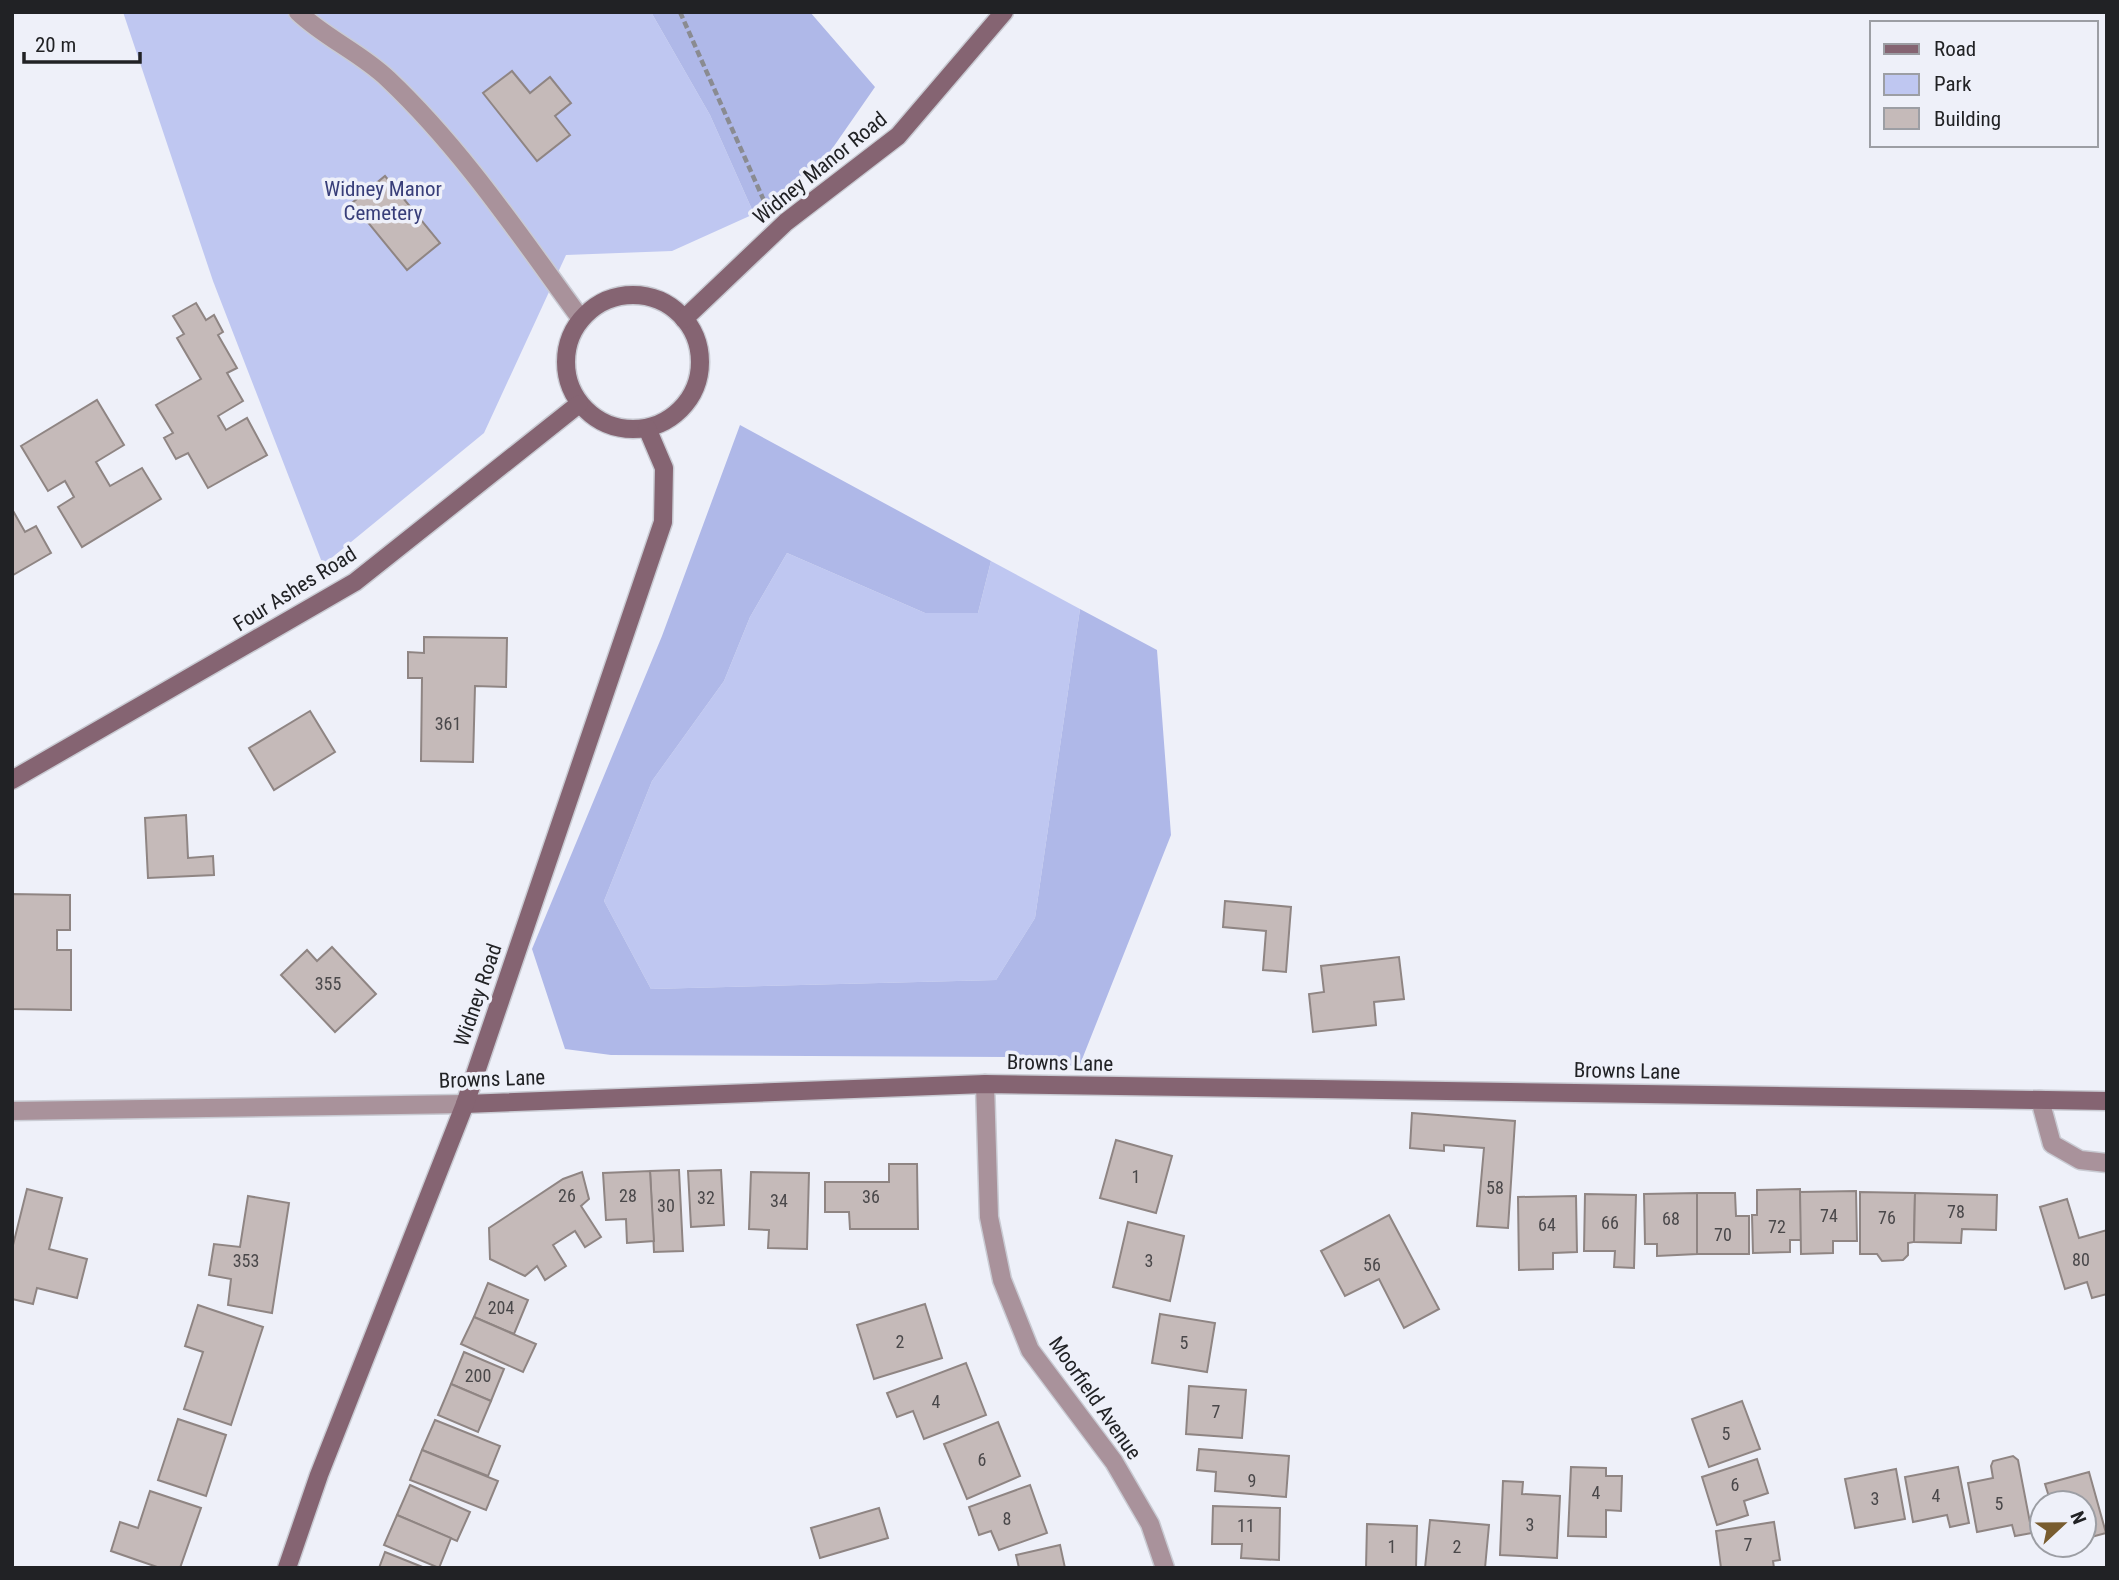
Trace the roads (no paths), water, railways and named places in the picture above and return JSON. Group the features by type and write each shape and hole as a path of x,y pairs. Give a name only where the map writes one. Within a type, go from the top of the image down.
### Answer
{"street":[{"path":"298,12 318,31 386,76 461,155 581,319"},
{"name":"Widney Manor Road","path":"684,319 786,222 898,136 1004,12"},
{"path":"642,296 660,301 684,319 699,347 696,386 684,407 666,421 647,428 613,427 594,417 579,404 569,384 565,362 569,340 581,319 594,307 617,297 642,296"},
{"name":"Four Ashes Road","path":"12,780 355,582 579,404"},
{"name":"Widney Road","path":"287,1568 324,1463 465,1104 663,523 664,468 647,428"},
{"name":"Browns Lane","path":"12,1111 465,1104 985,1084 2107,1101"},
{"name":"Moorfield Avenue","path":"985,1084 989,1217 1002,1280 1030,1349 1114,1462 1150,1524 1165,1568"},
{"path":"2040,1100 2052,1144 2081,1160 2107,1163"}],"park label":[{"name":"Widney Manor Cemetery","path":"383,201"}]}
